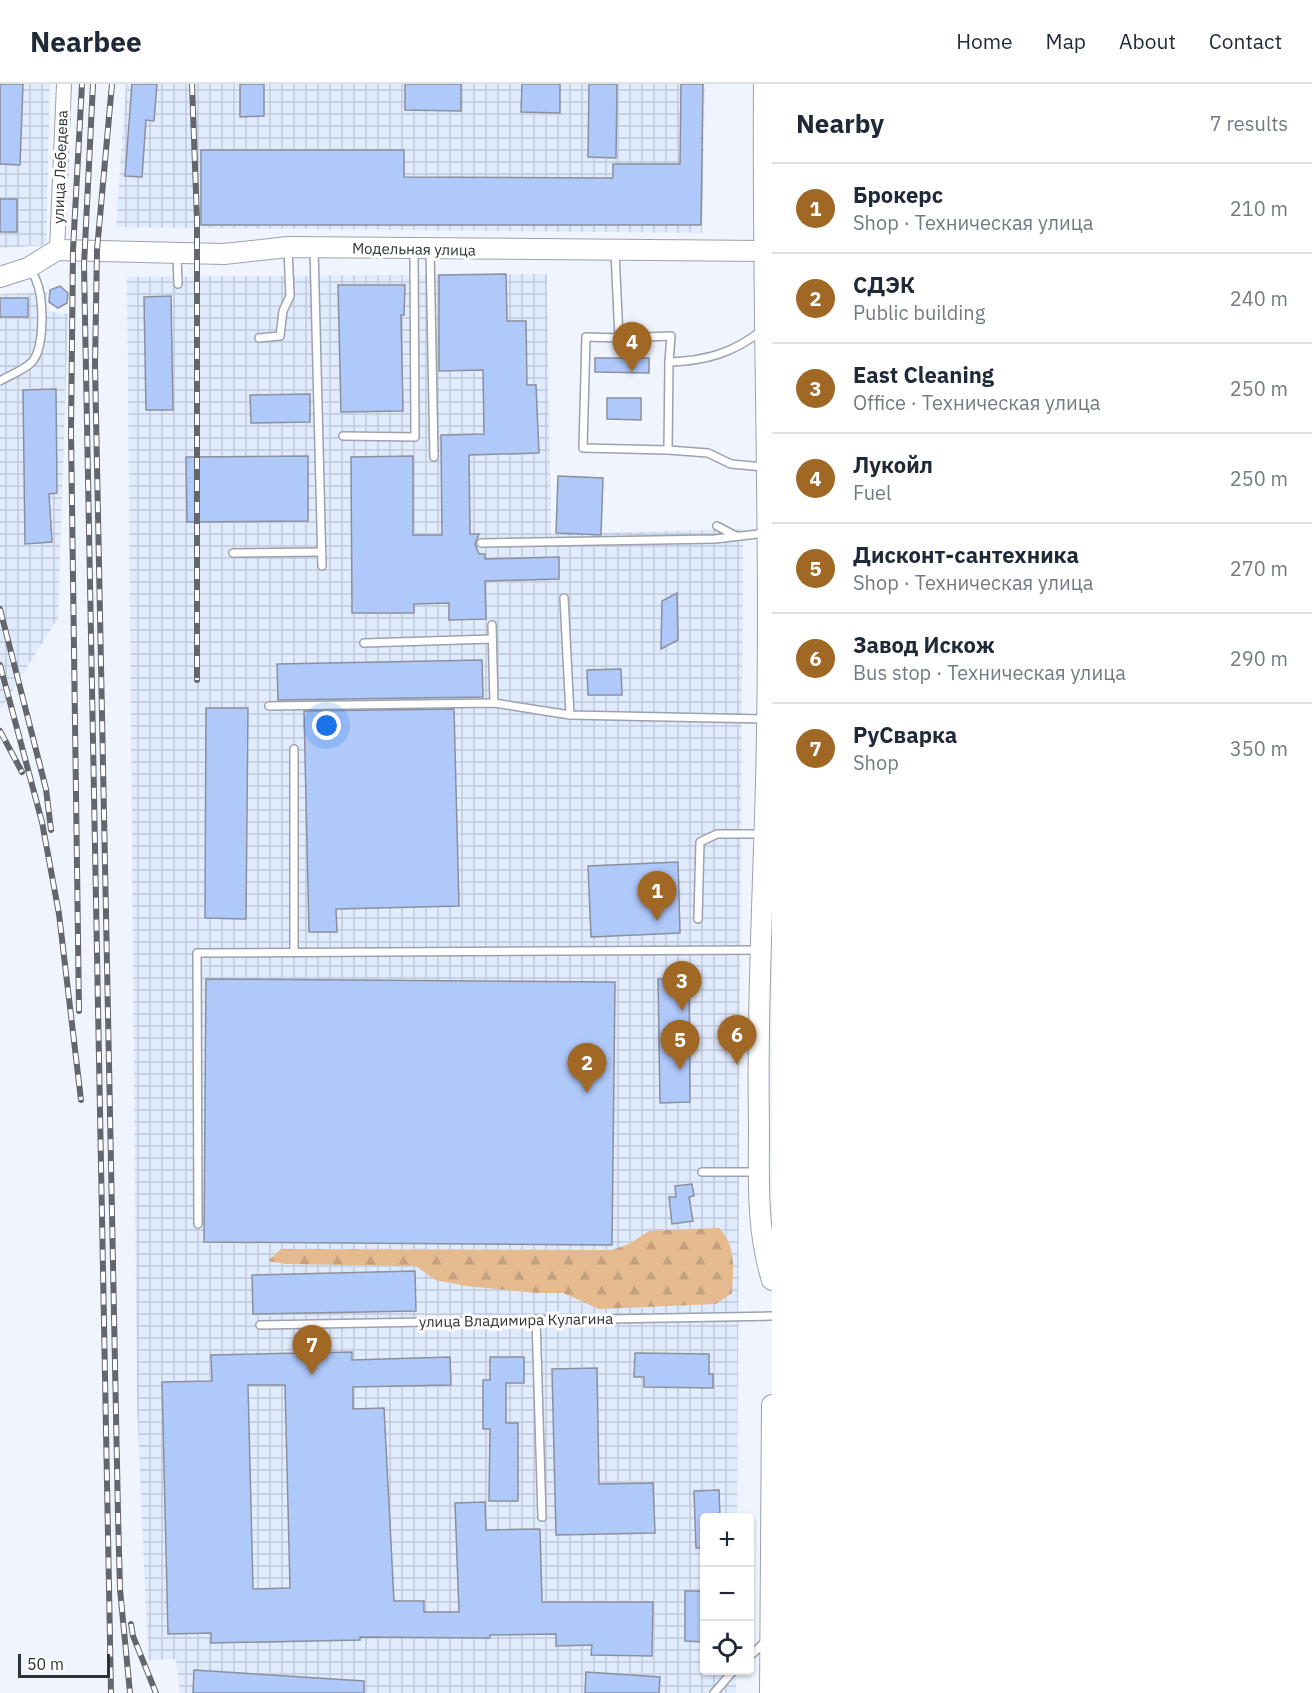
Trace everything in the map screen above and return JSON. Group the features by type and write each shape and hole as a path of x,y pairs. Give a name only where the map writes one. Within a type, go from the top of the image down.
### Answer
{"main road":[{"path":"764,84 767,251 764,328 766,718 758,1065 759,1217 764,1254 772,1280"},
{"name":"Модельная улица","path":"57,250 177,254 224,254 288,247 767,251"},
{"path":"0,277 28,268 57,250"},
{"path":"770,1693 765,1651 771,1574 772,1405"}],"street":[{"name":"улица Лебедева","path":"57,250 64,84"}],"lane":[{"path":"260,338 280,336 283,311 290,296 288,247"},
{"path":"314,248 322,566"},
{"path":"343,436 415,437 422,249"},
{"path":"422,249 434,458"},
{"path":"615,249 619,338"},
{"path":"177,254 178,284"},
{"path":"0,381 31,363 37,354 42,330 39,297 36,280 28,268"},
{"path":"669,362 699,361 746,344 764,328"},
{"path":"668,450 670,336 586,337 583,448 708,453 731,464 766,467"},
{"path":"717,526 738,536"},
{"path":"481,543 715,539 766,533"},
{"path":"233,553 321,552"},
{"path":"564,598 570,716"},
{"path":"492,626 494,703"},
{"path":"364,643 492,639"},
{"path":"269,706 494,703 570,716 766,718"},
{"path":"294,749 294,952"},
{"path":"698,919 700,842 717,834 764,834"},
{"path":"198,1224 197,953 761,950"},
{"path":"702,1172 759,1173"},
{"name":"улица Владимира Кулагина","path":"260,1325 772,1316"},
{"path":"536,1319 542,1517"},
{"path":"714,1693 730,1675"}],"shaded area":[{"path":"0,84 50,84 46,245 0,248"},
{"path":"126,84 705,84 702,233 116,227"},
{"path":"547,274 551,534 743,529 737,1513 700,1513 700,1675 736,1675 736,1693 180,1693 176,1659 148,1660 137,1405 127,277"},
{"path":"47,292 46,311 68,314 58,618 0,710 0,294"}],"green space":[{"path":"719,1228 729,1242 733,1258 733,1275 732,1293 716,1304 599,1309 563,1293 537,1293 466,1286 435,1280 416,1266 286,1264 268,1261 281,1249 612,1250 629,1244 649,1231"}],"building":[{"path":"0,84 23,84 20,165 0,164"},
{"path":"132,84 157,84 154,121 146,120 142,177 125,176"},
{"path":"240,84 264,84 264,116 240,117"},
{"path":"405,84 461,84 461,111 405,110"},
{"path":"522,84 560,84 560,113 521,112"},
{"path":"589,84 617,84 616,158 588,157"},
{"path":"681,84 703,84 701,225 201,225 201,150 404,150 404,177 613,178 613,164 680,164"},
{"path":"0,199 17,199 17,232 0,232"},
{"path":"506,274 507,321 526,321 527,385 536,385 539,453 469,455 470,534 479,534 475,544 479,554 485,554 485,559 559,557 559,579 485,581 486,619 449,620 449,603 414,604 414,613 352,613 351,457 413,456 413,535 442,535 441,435 484,434 483,370 439,371 439,275"},
{"path":"338,285 405,285 404,315 401,315 403,411 341,412"},
{"path":"60,286 68,293 67,303 58,308 49,302 50,290"},
{"path":"171,296 173,410 146,410 144,297"},
{"path":"0,298 28,298 28,317 0,317"},
{"path":"595,358 649,358 649,373 595,372"},
{"path":"56,389 57,493 49,494 52,542 25,544 23,390"},
{"path":"310,394 310,422 251,423 250,395"},
{"path":"607,398 641,398 641,420 607,419"},
{"path":"308,456 308,521 187,522 186,457"},
{"path":"558,476 603,478 601,535 556,533"},
{"path":"677,593 678,640 661,649 662,601"},
{"path":"482,660 483,697 278,700 277,664"},
{"path":"621,669 622,695 588,695 587,670"},
{"path":"206,708 248,708 246,919 205,918"},
{"path":"454,709 459,906 336,909 337,932 309,932 304,711"},
{"path":"678,862 680,933 591,937 588,866"},
{"path":"689,978 690,1102 660,1103 658,979"},
{"path":"206,979 615,982 612,1245 204,1242"},
{"path":"692,1184 694,1196 689,1197 693,1221 672,1224 669,1197 676,1197 675,1186"},
{"path":"415,1271 416,1311 253,1314 252,1275"},
{"path":"352,1352 352,1360 450,1357 451,1385 353,1387 353,1409 384,1408 394,1601 424,1601 424,1612 459,1612 455,1503 485,1502 486,1530 540,1529 542,1602 653,1602 652,1656 591,1655 592,1645 556,1646 556,1634 490,1635 490,1638 360,1637 360,1640 211,1643 211,1633 168,1634 162,1382 212,1381 211,1355","holes":["248,1385 285,1385 290,1588 253,1589"]},
{"path":"635,1353 709,1354 709,1374 713,1374 713,1388 644,1387 644,1377 634,1377"},
{"path":"490,1357 524,1357 524,1383 506,1383 506,1423 518,1423 518,1501 489,1501 490,1429 483,1429 483,1380 490,1380"},
{"path":"597,1368 599,1484 653,1483 655,1533 556,1535 552,1369"},
{"path":"719,1490 720,1513 700,1513 700,1548 696,1548 694,1491"},
{"path":"685,1591 700,1591 700,1642 685,1641"},
{"path":"194,1670 364,1681 364,1693 193,1693"},
{"path":"586,1672 660,1677 659,1693 585,1693"}],"railway":[{"path":"79,1011 71,432 73,250 82,84"},
{"path":"93,84 84,265 111,1693"},
{"path":"112,84 97,250 95,365 118,1514 120,1589 130,1693"},
{"path":"192,84 197,220 197,680"},
{"path":"0,609 46,789 51,830"},
{"path":"0,665 42,822 59,914 81,1100"},
{"path":"0,731 22,772"},
{"path":"131,1624 133,1636 156,1693"}],"place":[{"name":"Лукойл","path":"632,372"},
{"name":"Брокерс","path":"657,921"},
{"name":"East Cleaning","path":"682,1011"},
{"name":"Завод Искож","path":"737,1065"},
{"name":"Дисконт-сантехника","path":"680,1070"},
{"name":"СДЭК","path":"587,1093"},
{"name":"РуСварка","path":"312,1375"}]}
